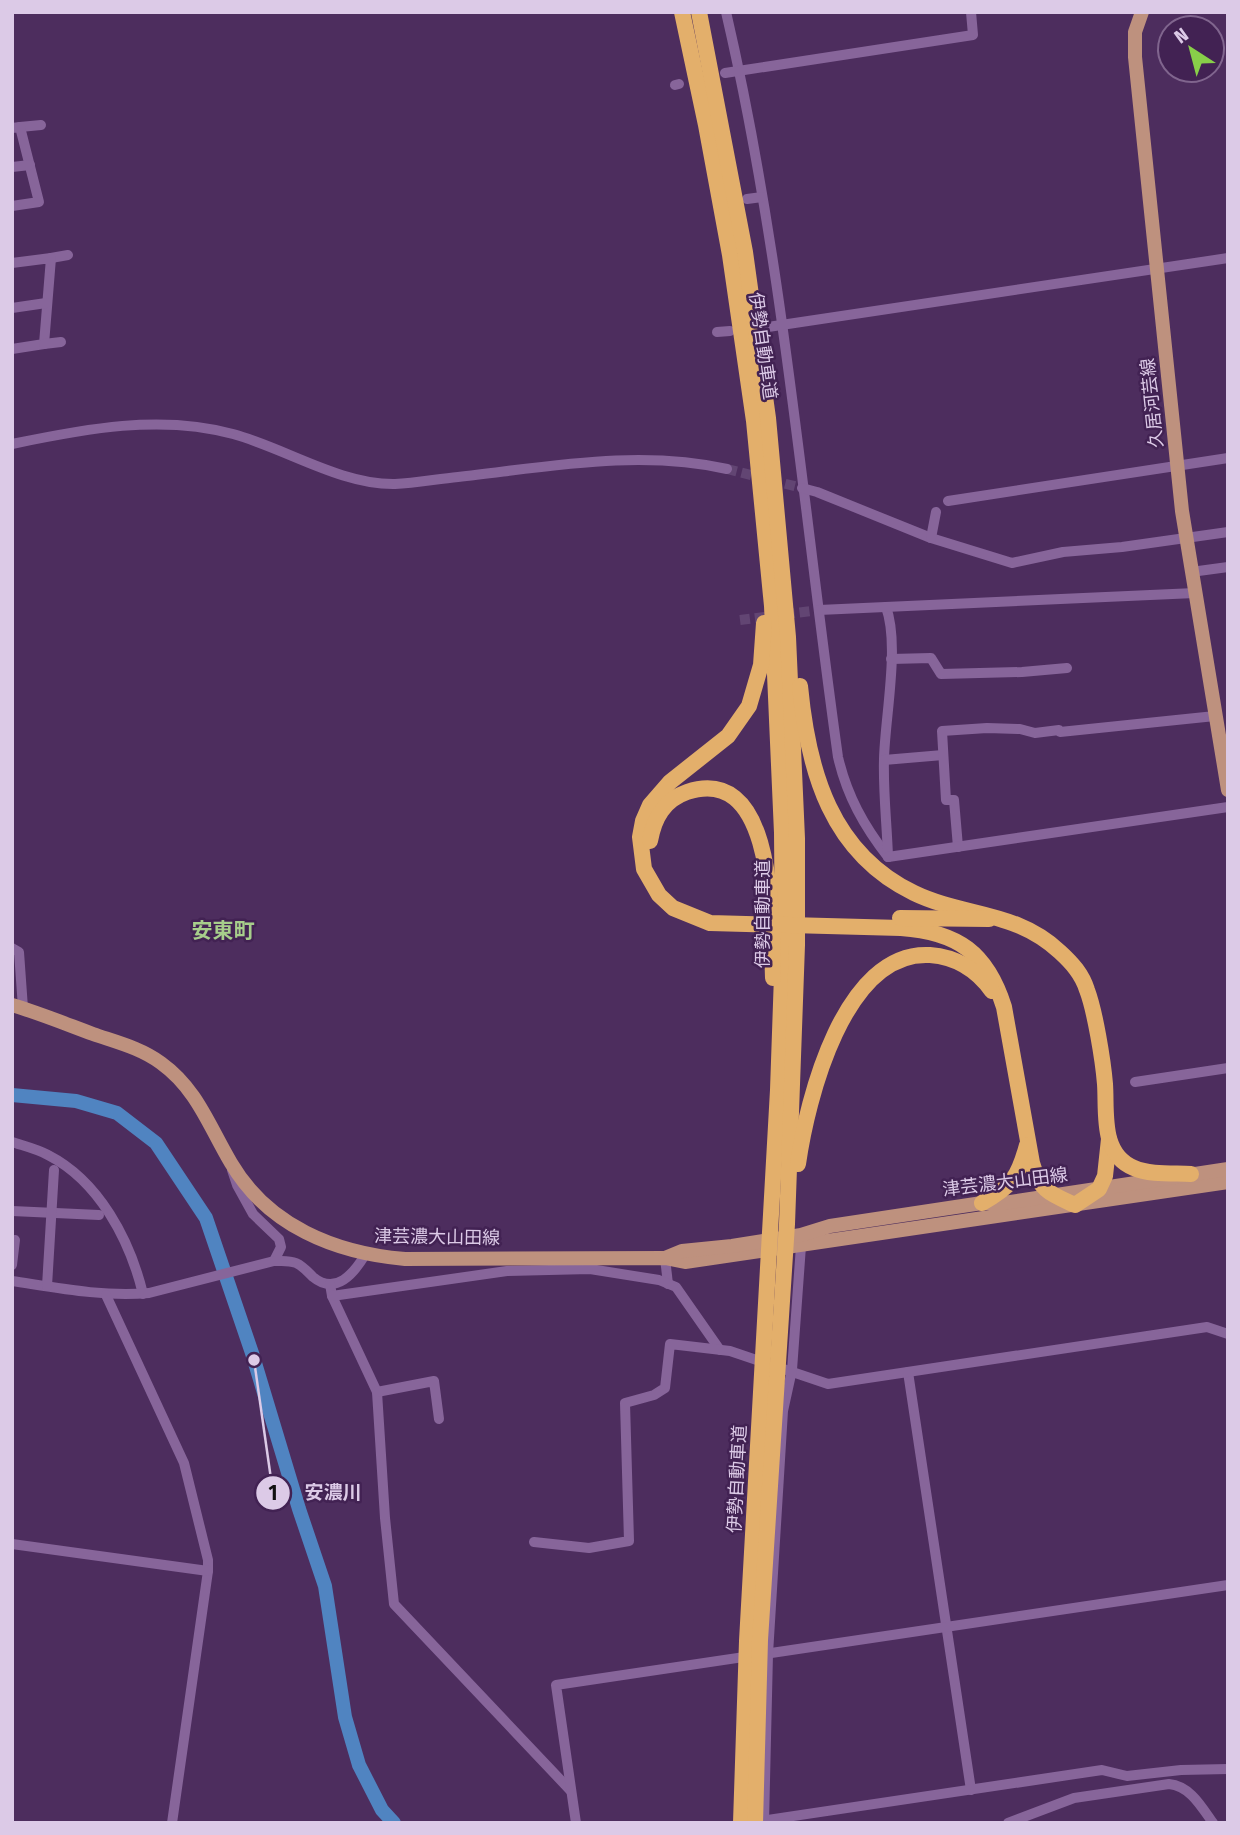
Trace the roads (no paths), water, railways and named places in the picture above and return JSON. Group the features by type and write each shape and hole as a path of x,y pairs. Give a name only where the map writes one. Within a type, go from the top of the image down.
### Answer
{"highway":[{"name":"伊勢自動車道","path":"682,12 730,255 754,421 775,656 784,945 783,1354 775,1395 760,1640 761,1822"},
{"name":"伊勢自動車道","path":"699,12 723,130 752,301 779,531 788,637 783,896"},
{"path":"754,421 753,484 764,602 764,633 759,675 748,706 736,726 720,743 670,782 650,805 640,837 644,869 659,895 673,908 710,923 927,930 970,950 994,978 1004,1007 1028,1142 1036,1176 1042,1188 1075,1205 1099,1189 1105,1176 1109,1139"},
{"path":"779,531 789,572 802,704 809,746 821,790 834,818 859,853 894,881 937,901 1024,927 1049,942 1069,961 1084,981 1088,992 1105,1084 1104,1119 1109,1139 1122,1161 1136,1170 1191,1174"},
{"path":"783,896 752,818 738,802 722,792 699,790 674,798 661,810 650,841 654,868 673,895 705,911 763,916 1002,919"},
{"name":"伊勢自動車道","path":"741,1823 747,1641 784,1224 778,1090 784,945"},
{"path":"784,1224 796,1177 804,1123 817,1078 844,1017 872,979 904,960 926,955 942,956 971,969 988,985 1004,1007"},
{"path":"982,1203 1013,1182 1022,1164 1028,1142"}],"main road":[{"name":"久居河芸線","path":"1142,12 1136,25 1134,43 1186,538 1228,790"},
{"name":"津芸濃大山田線","path":"18,1006 134,1048 161,1062 200,1104 230,1162 252,1193 282,1219 322,1241 365,1255 507,1264 665,1258 685,1262 1228,1182"},
{"name":"津芸濃大山田線","path":"665,1258 681,1251 732,1246 842,1224 1228,1169"}],"street":[{"path":"726,12 762,197 782,325 830,705 842,774 849,796 861,819 888,857"},
{"path":"725,73 973,35 971,12"},
{"path":"12,205 39,202 16,128 41,125"},
{"path":"12,167 30,166"},
{"path":"747,199 762,197"},
{"path":"12,264 68,255"},
{"path":"44,344 51,258"},
{"path":"768,327 1228,258"},
{"path":"12,308 47,303"},
{"path":"717,332 730,331"},
{"path":"12,349 61,342"},
{"path":"12,444 87,429 123,426 213,429 235,434 345,475 393,484 614,460 682,462 727,469"},
{"path":"948,501 1228,458"},
{"path":"802,488 931,538 1012,563 1063,552 1122,547 1228,531"},
{"path":"931,538 936,512"},
{"path":"1191,572 1228,567"},
{"path":"819,610 1195,593"},
{"path":"886,607 889,616 891,659 884,760 888,857"},
{"path":"891,659 931,658 941,674 1067,668"},
{"path":"958,847 954,800 946,800 942,731 987,728 1020,729 1035,733 1060,732 1215,716"},
{"path":"884,760 943,755"},
{"path":"888,857 1228,807"},
{"path":"12,948 19,952 18,1006"},
{"path":"1135,1082 1228,1068"},
{"path":"12,1142 46,1154 62,1163 92,1192 119,1229 146,1294"},
{"path":"230,1162 233,1177 249,1208 279,1239 281,1247 274,1261"},
{"path":"47,1286 54,1170"},
{"path":"12,1211 99,1215"},
{"path":"12,1265 15,1240"},
{"path":"761,1822 783,1411 792,1370 802,1246"},
{"path":"327,1283 345,1280 352,1275 365,1255"},
{"path":"665,1258 668,1284"},
{"path":"12,1281 106,1295 146,1294 274,1261 295,1262 327,1283 377,1392 394,1604 571,1791"},
{"path":"332,1296 507,1264 590,1269 676,1287 720,1350"},
{"path":"106,1295 184,1463 208,1560 172,1823"},
{"path":"534,1542 589,1548 629,1541 625,1403 654,1395 665,1388 670,1344 750,1356 828,1384 1207,1327 1228,1334"},
{"path":"908,1372 971,1790"},
{"path":"377,1392 434,1381 439,1419"},
{"path":"12,1544 208,1571"},
{"path":"576,1823 556,1685 1228,1585"},
{"path":"749,1823 1102,1770 1127,1776 1228,1769"},
{"path":"1163,1785 1186,1770"},
{"path":"1008,1823 1074,1798 1163,1785 1179,1785 1188,1791 1213,1823"}],"waterway":[{"path":"12,1095 76,1101 117,1113 156,1143 206,1218 252,1353 325,1586 345,1717 359,1765 382,1810 394,1823"}],"tunnel":[{"path":"727,469 802,488"},
{"path":"740,620 819,610"}],"place":[{"name":"安濃川","path":"254,1360"}],"district":[{"name":"安東町","path":"223,931"}]}
